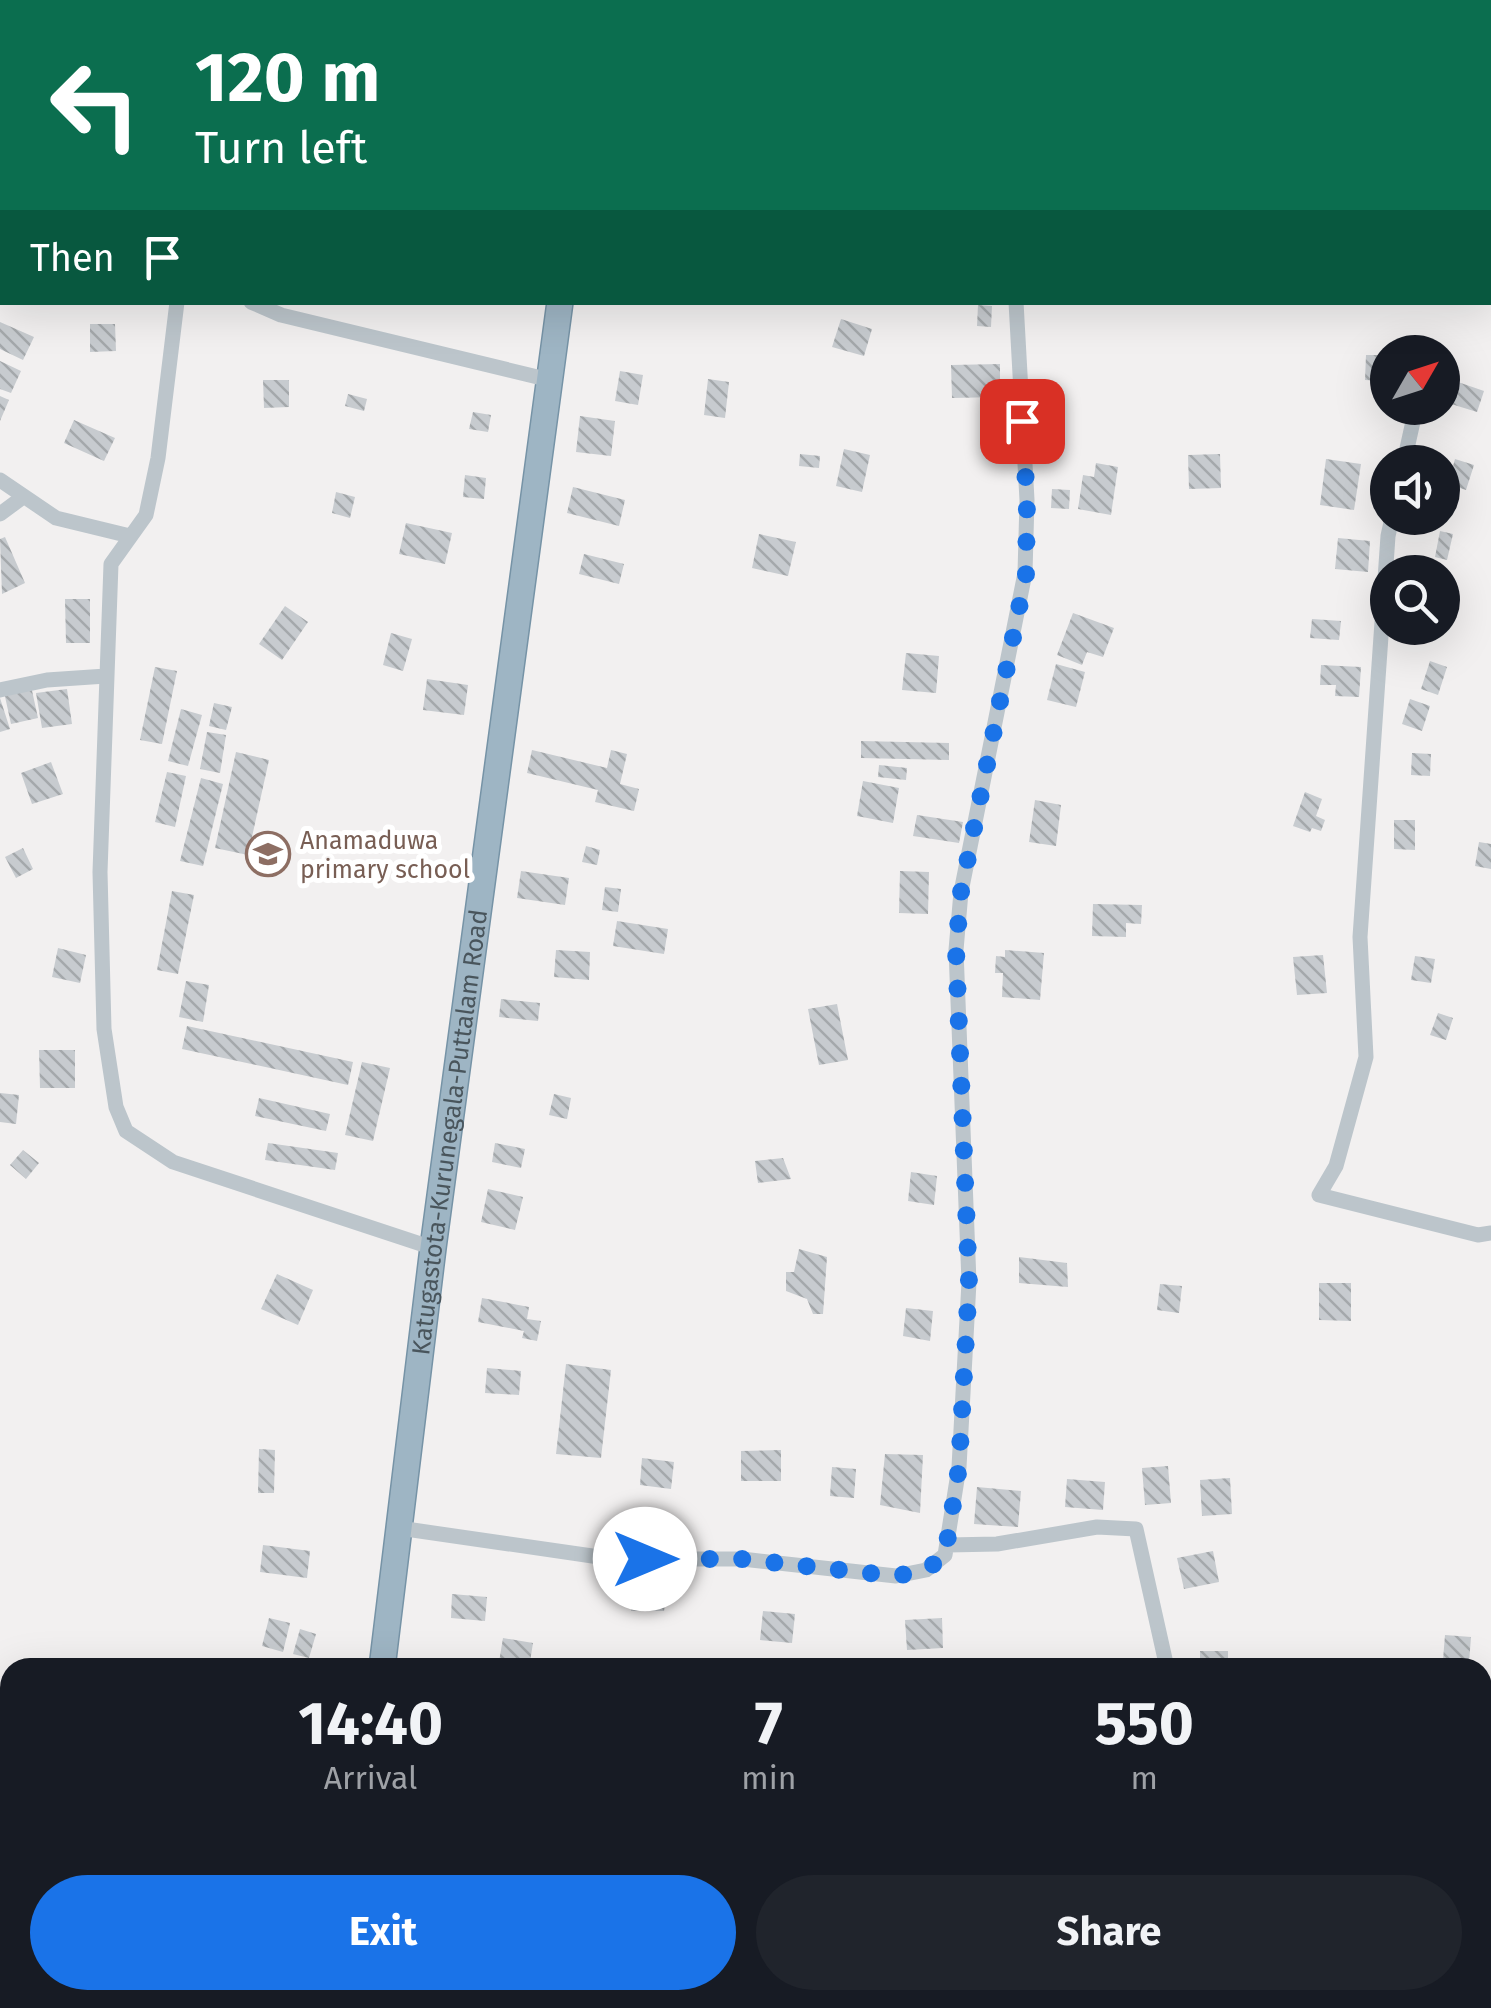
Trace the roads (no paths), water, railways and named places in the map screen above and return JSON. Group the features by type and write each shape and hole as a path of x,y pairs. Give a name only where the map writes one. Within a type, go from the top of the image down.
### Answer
{"highway":[{"name":"Katugastota-Kurunegala-Puttalam Road","path":"383,1658 433,1248 560,305"}],"street":[{"path":"177,305 158,458 146,515 111,564 100,872 104,1029 116,1106 126,1131 173,1162 433,1248"},
{"path":"258,305 280,315 550,380"},
{"path":"399,1528 612,1558 742,1559 896,1576 926,1570 945,1555 959,1467 969,1282 956,950 961,892 1026,574 1027,500 1016,305"},
{"path":"0,480 56,518 130,536"},
{"path":"0,514 24,497"},
{"path":"1388,535 1360,938 1366,1057 1336,1166 1319,1195 1478,1234 1491,1233"},
{"path":"0,690 47,680 106,676"},
{"path":"948,1545 998,1544 1097,1527 1136,1530 1166,1658"}],"place":[{"name":"Anamaduwa primary school","path":"268,854"}]}
